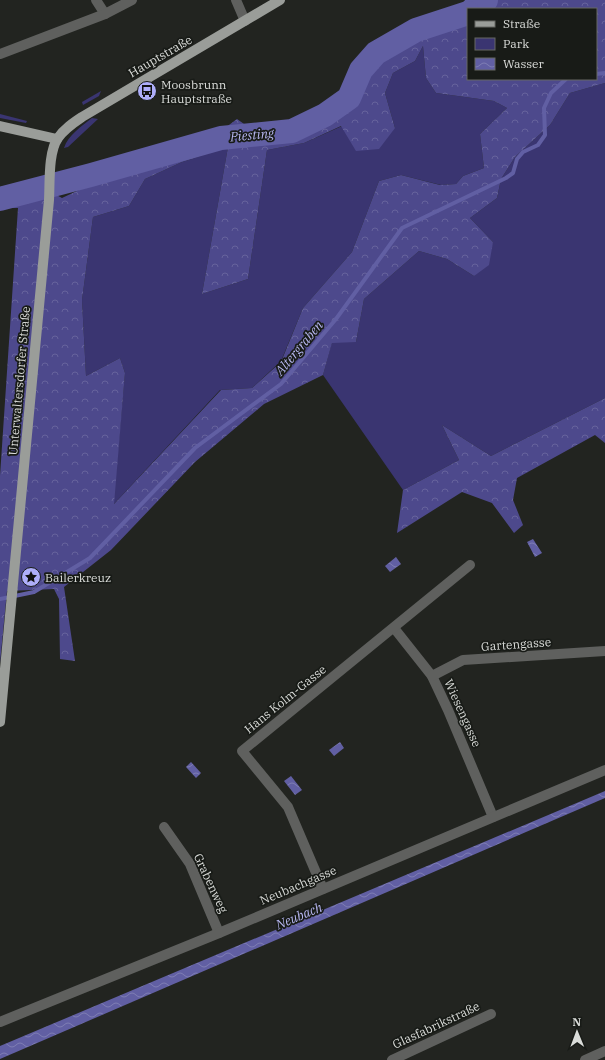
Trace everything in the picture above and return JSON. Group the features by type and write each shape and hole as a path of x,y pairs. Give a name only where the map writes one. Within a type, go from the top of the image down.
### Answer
{"main road":[{"name":"Hauptstraße","path":"57,139 68,126 82,117 280,0"},
{"path":"0,126 57,139"},
{"name":"Unterwaltersdorfer Straße","path":"0,722 49,200 50,173 53,150 57,139"}],"street":[{"path":"96,0 105,14"},
{"path":"0,54 105,14 132,0"},
{"path":"236,0 246,21"},
{"name":"Hans Kolm-Gasse","path":"323,889 288,807 242,751 470,565"},
{"name":"Wiesengasse","path":"394,628 432,676 493,817"},
{"name":"Gartengasse","path":"432,676 463,660 605,651"},
{"name":"Neubachgasse","path":"0,1022 323,889 605,770"},
{"name":"Grabenweg","path":"164,827 190,864 219,932"},
{"name":"Glasfabrikstraße","path":"392,1060 491,1014"},
{"path":"585,1060 605,1051"}],"green space":[{"path":"492,0 605,0 605,83 570,93 550,125 515,157 501,179 497,198 470,218 493,242 489,265 474,276 447,259 419,251 364,299 356,342 332,343 323,375 264,404 195,462 111,550 64,587 75,661 60,659 59,599 54,589 7,591 0,663 0,476 18,208 0,208 0,187 29,180 62,198 153,155 206,142 237,119 261,136 291,129 303,117 340,94 351,73 414,34 462,23 467,19 467,80 597,80 597,8 481,8","holes":["423,46 426,78 436,93 494,101 507,108 480,134 484,168 463,176 456,184 440,185 401,175 379,181 352,252 303,308 281,362 252,388 221,390 114,504 125,373 120,358 86,376 82,300 93,217 129,206 145,179 182,162 228,147 202,294 248,279 267,150 304,143 341,126 356,151 379,149 395,128 385,93 393,73 415,61"]},
{"path":"423,46 426,78 436,93 494,101 507,108 480,134 484,168 463,176 456,184 441,185 401,175 379,181 352,252 303,308 281,361 252,388 220,390 113,505 125,373 120,358 86,376 82,300 93,217 129,206 145,179 182,162 228,147 202,294 248,279 267,150 304,143 342,126 395,128 385,93 393,73 415,61"},
{"path":"605,83 605,398 491,456 442,425 459,460 403,490 323,375 332,342 356,342 364,299 419,251 447,259 474,276 493,242 470,218 497,198 501,179 515,157 550,125 570,93"},
{"path":"101,91 99,96 83,105 82,102"},
{"path":"0,114 27,121 26,123 0,118"},
{"path":"92,118 98,119 68,147 64,148 72,135"},
{"path":"605,398 605,443 595,435 517,478 513,500 523,525 514,533 492,503 462,492 397,533 403,490 459,460 442,425 491,456"}],"water":[{"path":"533,539 542,553 535,557 527,542"},
{"path":"396,557 401,564 390,572 385,566"},
{"path":"340,742 344,748 334,756 329,750"},
{"path":"191,762 201,773 196,778 186,767"},
{"path":"291,776 302,790 295,795 284,781"},
{"path":"605,791 605,798 0,1059 0,1046"}],"waterway":[{"name":"Piesting","path":"474,8 486,0"},
{"name":"Piesting","path":"0,199 221,138 292,131 325,115 349,98 361,70 376,53 416,30 467,13"},
{"name":"Altergraben","path":"597,74 605,73"},
{"name":"Altergraben","path":"0,599 34,592 90,558 195,448 281,384 336,319 402,228 506,178 513,173 517,159 523,152 538,145 545,135 544,108 551,93 565,80"}],"place":[{"name":"Moosbrunn Hauptstraße","path":"147,91"},
{"name":"Bailerkreuz","path":"31,577"}],"water label":[{"name":"Neubach","path":"299,916"}]}
